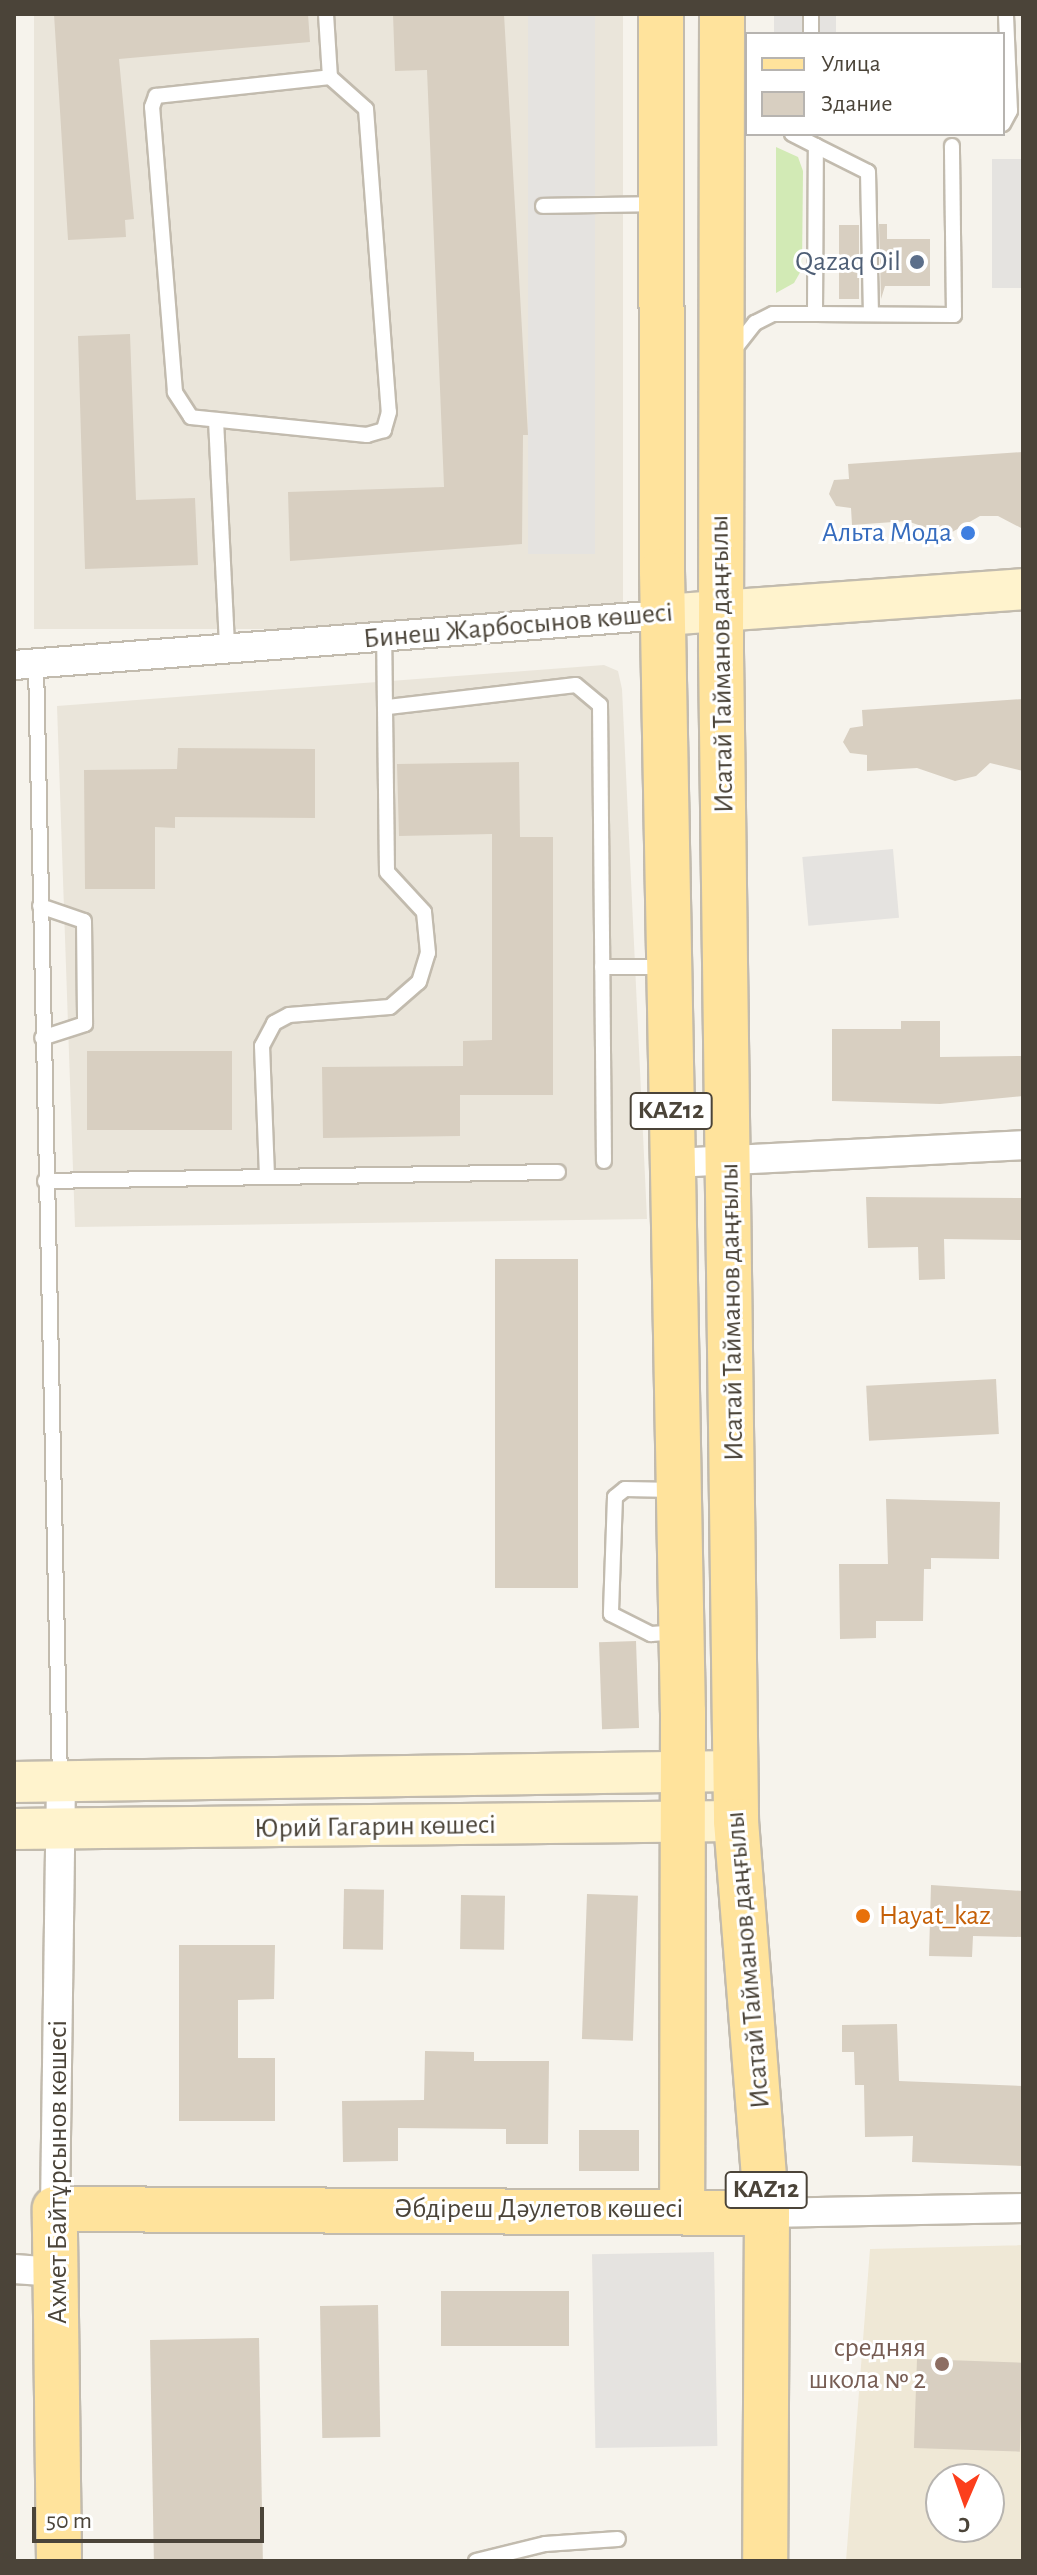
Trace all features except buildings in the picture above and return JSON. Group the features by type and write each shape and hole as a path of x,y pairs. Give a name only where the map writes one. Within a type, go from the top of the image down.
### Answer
{"main road":[{"name":"Исатай Тайманов даңғылы","path":"661,14 663,615 682,1632 682,2208"},
{"name":"Исатай Тайманов даңғылы","path":"722,14 729,85 721,372 721,609 735,1771 736,1821 767,2213 765,2561"},
{"name":"Әбдіреш Дәулетов көшесі","path":"55,2209 682,2208 767,2213"},
{"name":"Ахмет Байтұрсынов көшесі","path":"55,2209 59,2561"}],"street":[{"name":"Бинеш Жарбосынов көшесі","path":"25,664 721,609 1023,589"},
{"path":"673,1163 1023,1145"},
{"name":"Юрий Гагарин көшесі","path":"14,1782 735,1771"},
{"name":"Ахмет Байтұрсынов көшесі","path":"55,2209 61,1782"},
{"name":"Юрий Гагарин көшесі","path":"14,1829 736,1821"},
{"name":"Әбдіреш Дәулетов көшесі","path":"767,2213 1023,2208"},
{"path":"14,2269 57,2272"}],"lane":[{"path":"326,14 330,77 366,109 389,412 384,430 367,435 191,417 175,392 152,107 167,91 330,77"},
{"path":"1005,120 1010,111 1006,14"},
{"path":"796,136 868,172 871,314"},
{"path":"815,314 816,146"},
{"path":"721,372 755,323 773,314 954,315 952,146"},
{"path":"543,206 662,204"},
{"path":"216,420 227,649"},
{"path":"267,1176 262,1046 274,1023 289,1015 390,1007 419,982 428,953 424,912 387,872 388,707 384,637"},
{"path":"25,664 40,906 61,1782"},
{"path":"388,707 576,685 591,692 600,705 604,1161"},
{"path":"40,906 84,921 85,1024 42,1038"},
{"path":"602,967 668,967"},
{"path":"45,1181 558,1172"},
{"path":"679,1490 625,1489 615,1497 611,1614 651,1634 682,1632"},
{"path":"476,2561 545,2544 618,2539"}],"shaded area":[{"path":"34,14 623,14 623,629 34,629"},
{"path":"528,14 595,14 595,554 528,554"},
{"path":"774,14 836,14 836,32 774,32"},
{"path":"992,159 1023,159 1023,288 992,288"},
{"path":"604,665 618,671 622,689 647,1219 75,1227 57,706"},
{"path":"893,849 899,918 808,926 802,857"},
{"name":"cредняя школа № 2","path":"1023,2245 1023,2561 846,2561 870,2249"},
{"path":"714,2252 717,2446 595,2448 592,2254"}],"green space":[{"path":"776,147 798,157 803,171 802,269 794,283 776,293"}],"place":[{"name":"Qazaq Oil","path":"917,262"},
{"name":"Альта Мода","path":"968,533"},
{"name":"Hayat_kaz","path":"863,1916"},
{"name":"cредняя школа № 2","path":"942,2364"}]}
